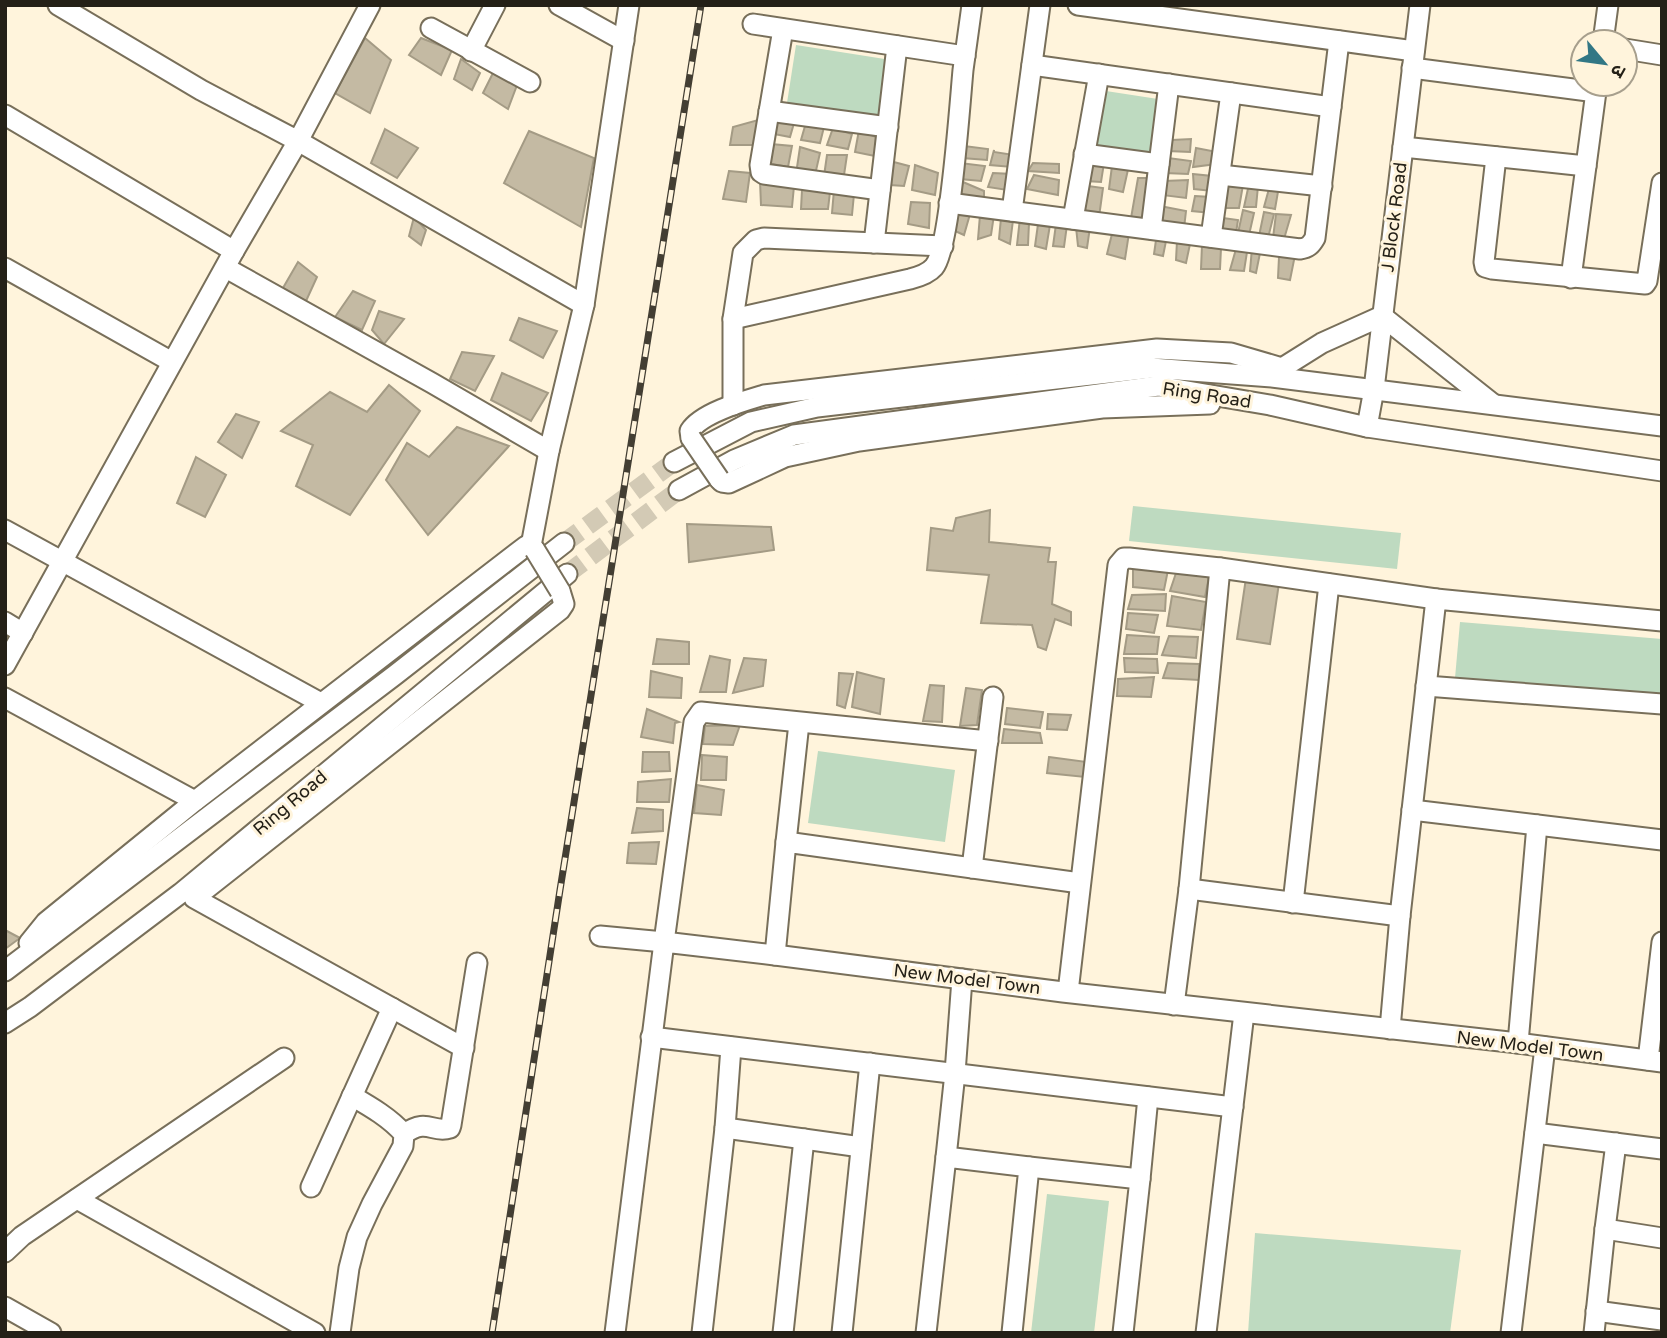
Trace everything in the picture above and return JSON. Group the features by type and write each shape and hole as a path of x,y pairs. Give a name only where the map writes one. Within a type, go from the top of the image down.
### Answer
{"street":[{"path":"58,5 201,90 298,141 584,305"},
{"path":"5,665 172,362 298,141 370,5"},
{"path":"471,51 495,5"},
{"path":"559,5 624,41"},
{"path":"533,548 549,451 584,305 629,5"},
{"path":"733,319 910,279 934,268 943,246 972,5"},
{"path":"1012,211 1040,5"},
{"path":"1078,5 1184,12 1339,41 1413,59 1569,84"},
{"name":"J Block Road","path":"1367,428 1420,5"},
{"path":"1605,28 1608,5"},
{"path":"753,24 965,56"},
{"path":"431,28 530,82"},
{"path":"783,29 761,172 880,190"},
{"path":"949,203 1307,248 1315,238 1339,41"},
{"path":"874,243 897,46"},
{"path":"1639,51 1662,55"},
{"path":"1032,65 1331,107"},
{"path":"1073,219 1099,74"},
{"path":"1151,229 1169,84"},
{"path":"1211,237 1231,93"},
{"path":"1571,278 1596,98"},
{"path":"769,111 888,127"},
{"path":"5,115 230,260 549,451"},
{"path":"1403,147 1586,166"},
{"path":"1084,154 1159,164"},
{"path":"1496,157 1484,262 1485,267 1492,269 1646,284 1662,183"},
{"path":"1220,175 1322,186"},
{"path":"733,405 733,319 743,253 756,240 764,238 943,246"},
{"path":"5,268 172,362"},
{"path":"1270,405 1201,404 1102,408 859,441 785,457 729,483 719,479 691,438 690,431 698,422 733,405 764,395 1157,349 1231,353 1275,372 1322,343 1382,316 1494,404"},
{"name":"Ring Road","path":"674,462 751,422 817,407 1151,368 1275,372 1374,389 1662,426"},
{"name":"Ring Road","path":"679,490 734,460 794,435 1158,386 1270,405 1367,428 1662,471"},
{"path":"5,530 321,703"},
{"name":"Ring Road","path":"7,970 564,544"},
{"path":"7,970 46,922 195,801 526,546 533,548 564,583 564,604 561,610 75,990 30,1007"},
{"path":"1068,992 1118,565 1124,558 1220,568 1436,599 1662,621"},
{"path":"1174,1005 1189,889 1220,568"},
{"name":"Ring Road","path":"5,1023 181,893 564,583"},
{"path":"1293,903 1329,584"},
{"path":"1390,1030 1400,916 1436,599"},
{"path":"5,622 23,633"},
{"path":"1426,686 1662,704"},
{"path":"972,868 993,696"},
{"path":"5,698 195,801"},
{"path":"615,1333 651,1037 696,718 705,711 988,741"},
{"path":"775,955 799,723"},
{"path":"1412,810 1662,840"},
{"path":"1518,1043 1537,825"},
{"path":"786,842 1080,883"},
{"path":"1189,889 1400,916"},
{"path":"194,898 464,1048"},
{"name":"New Model Town","path":"600,936 1655,1061"},
{"path":"1655,1061 1662,942"},
{"path":"404,1134 420,1126 443,1130 450,1128 477,963"},
{"path":"926,1333 955,1073 962,979"},
{"path":"311,1187 392,1008"},
{"path":"1206,1333 1244,1013"},
{"path":"651,1037 1233,1107"},
{"path":"702,1333 725,1128 731,1047"},
{"path":"1511,1333 1545,1047"},
{"path":"5,1252 22,1237 284,1058"},
{"path":"842,1333 870,1063"},
{"path":"352,1096 385,1116 404,1134"},
{"path":"1123,1333 1148,1097"},
{"path":"725,1128 861,1147"},
{"path":"1535,1133 1662,1149"},
{"path":"340,1333 349,1268 357,1237 403,1146 404,1134"},
{"path":"783,1333 804,1139"},
{"path":"1594,1333 1616,1143"},
{"path":"946,1157 1140,1179"},
{"path":"1012,1333 1029,1167"},
{"path":"77,1199 315,1333"},
{"path":"1605,1229 1662,1237"},
{"path":"5,1307 51,1333"},
{"path":"1596,1311 1662,1320"}],"green space":[{"path":"796,45 891,60 881,117 787,103"},
{"path":"1106,91 1158,99 1150,155 1097,147"},
{"path":"1133,506 1401,533 1397,569 1129,541"},
{"path":"1460,622 1662,639 1662,696 1455,678"},
{"path":"818,751 955,770 945,842 808,823"},
{"path":"1047,1194 1109,1201 1094,1333 1031,1333"},
{"path":"1255,1233 1461,1250 1450,1333 1248,1333"}],"building":[{"path":"365,38 391,60 370,113 335,93"},
{"path":"421,38 452,50 441,75 409,55"},
{"path":"461,59 480,73 472,90 454,79"},
{"path":"495,69 517,85 508,109 483,93"},
{"path":"758,120 755,145 730,145 733,127"},
{"path":"777,121 794,123 790,137 774,134"},
{"path":"805,126 824,127 820,143 801,140"},
{"path":"833,128 852,134 848,149 827,145"},
{"path":"385,129 418,148 397,178 371,163"},
{"path":"859,130 876,137 875,156 855,152"},
{"path":"529,131 594,158 581,227 504,183"},
{"path":"1191,139 1190,152 1168,151 1172,140"},
{"path":"771,144 792,146 788,167 767,163"},
{"path":"964,146 988,149 987,160 962,158"},
{"path":"800,147 820,153 815,175 796,174"},
{"path":"1196,148 1217,152 1216,164 1193,167"},
{"path":"994,150 1014,155 1012,167 990,165"},
{"path":"827,155 847,155 844,175 824,176"},
{"path":"1168,158 1191,161 1188,174 1165,173"},
{"path":"890,161 909,166 904,186 890,185"},
{"path":"960,163 985,166 981,181 960,179"},
{"path":"1033,163 1059,164 1059,173 1028,171"},
{"path":"1090,163 1104,163 1101,182 1086,181"},
{"path":"915,165 938,173 935,195 912,190"},
{"path":"1129,165 1123,192 1109,189 1112,166"},
{"path":"729,171 750,173 746,202 723,199"},
{"path":"993,173 1012,174 1007,190 988,187"},
{"path":"1193,174 1212,176 1212,191 1194,189"},
{"path":"1034,175 1059,180 1058,195 1027,189"},
{"path":"1138,178 1151,178 1145,222 1131,218"},
{"path":"1188,180 1186,198 1162,195 1164,181"},
{"path":"1227,180 1243,185 1239,208 1225,208"},
{"path":"760,181 794,186 792,207 761,205"},
{"path":"963,182 984,191 984,199 959,196"},
{"path":"1249,184 1258,186 1256,207 1244,207"},
{"path":"1270,185 1279,186 1275,209 1264,207"},
{"path":"1088,186 1103,188 1099,217 1084,211"},
{"path":"802,190 830,192 828,209 801,209"},
{"path":"834,190 854,194 852,215 832,213"},
{"path":"1195,196 1211,197 1211,213 1192,211"},
{"path":"911,202 930,203 929,228 908,224"},
{"path":"1160,206 1186,211 1184,228 1158,223"},
{"path":"1243,210 1254,213 1249,235 1238,233"},
{"path":"954,212 970,214 964,235 953,230"},
{"path":"1264,212 1274,214 1268,238 1259,236"},
{"path":"1276,214 1291,215 1284,239 1273,238"},
{"path":"980,215 994,215 991,235 978,239"},
{"path":"414,217 426,230 421,245 409,236"},
{"path":"1001,218 1013,220 1010,244 999,239"},
{"path":"1020,218 1029,223 1028,245 1017,245"},
{"path":"1223,218 1238,220 1236,233 1220,232"},
{"path":"1038,224 1050,225 1046,249 1035,246"},
{"path":"1056,224 1067,225 1064,247 1053,246"},
{"path":"1076,227 1090,227 1087,248 1078,246"},
{"path":"1113,230 1129,233 1125,259 1107,254"},
{"path":"1157,233 1167,236 1163,256 1154,254"},
{"path":"1177,241 1190,244 1186,263 1176,260"},
{"path":"1202,245 1221,248 1220,269 1201,269"},
{"path":"1252,248 1260,253 1256,273 1250,271"},
{"path":"1236,249 1247,252 1244,271 1230,270"},
{"path":"1295,255 1290,280 1278,278 1279,257"},
{"path":"298,262 317,277 306,301 283,288"},
{"path":"353,291 375,301 362,330 335,317"},
{"path":"379,311 404,319 384,344 372,330"},
{"path":"519,318 557,331 543,358 510,340"},
{"path":"462,352 494,356 475,391 450,379"},
{"path":"502,373 548,393 531,421 491,400"},
{"path":"389,385 420,411 350,515 296,486 313,445 281,431 330,392 367,412"},
{"path":"236,414 259,422 242,458 218,442"},
{"path":"457,427 509,446 428,535 386,480 407,443 429,457"},
{"path":"196,457 226,475 205,517 177,503"},
{"path":"990,510 989,542 1050,548 1048,562 1056,562 1052,604 1071,612 1071,625 1055,619 1046,650 1038,647 1032,625 981,623 989,575 927,570 931,528 953,531 956,518"},
{"path":"687,524 771,527 774,550 689,562"},
{"path":"1133,568 1168,570 1164,590 1133,587"},
{"path":"1176,573 1209,577 1205,597 1170,591"},
{"path":"1246,578 1279,583 1270,644 1237,639"},
{"path":"1166,594 1165,611 1128,609 1132,595"},
{"path":"1172,596 1206,602 1201,630 1167,626"},
{"path":"1128,613 1158,615 1154,633 1126,629"},
{"path":"1127,635 1159,637 1157,654 1124,654"},
{"path":"1169,636 1198,637 1196,658 1162,655"},
{"path":"657,639 689,642 689,664 653,664"},
{"path":"710,656 730,660 726,692 700,692"},
{"path":"744,658 766,660 763,686 733,693"},
{"path":"1124,658 1157,659 1158,673 1125,672"},
{"path":"1168,663 1199,664 1199,680 1163,678"},
{"path":"651,671 682,678 681,698 649,697"},
{"path":"857,672 884,679 880,714 852,707"},
{"path":"839,673 853,674 845,708 837,705"},
{"path":"1154,677 1151,697 1117,696 1118,679"},
{"path":"930,685 944,686 942,722 923,721"},
{"path":"966,688 982,690 977,725 960,726"},
{"path":"1007,708 1043,712 1040,728 1005,724"},
{"path":"647,709 679,722 675,723 673,743 641,737"},
{"path":"1048,714 1071,715 1067,730 1047,729"},
{"path":"740,725 733,745 703,744 705,726"},
{"path":"1004,729 1040,733 1042,743 1002,743"},
{"path":"643,752 669,752 670,771 642,772"},
{"path":"702,755 727,757 726,780 701,780"},
{"path":"1049,757 1087,762 1085,777 1047,773"},
{"path":"671,779 669,802 637,802 638,782"},
{"path":"697,785 724,790 721,815 694,813"},
{"path":"637,808 663,810 663,831 632,833"},
{"path":"659,842 656,864 627,863 629,843"},
{"path":"5,930 20,938 5,949"}],"tunnel":[{"path":"564,543 674,462"},
{"path":"567,574 679,490"}],"railway":[{"path":"492,1333 701,5"}]}
